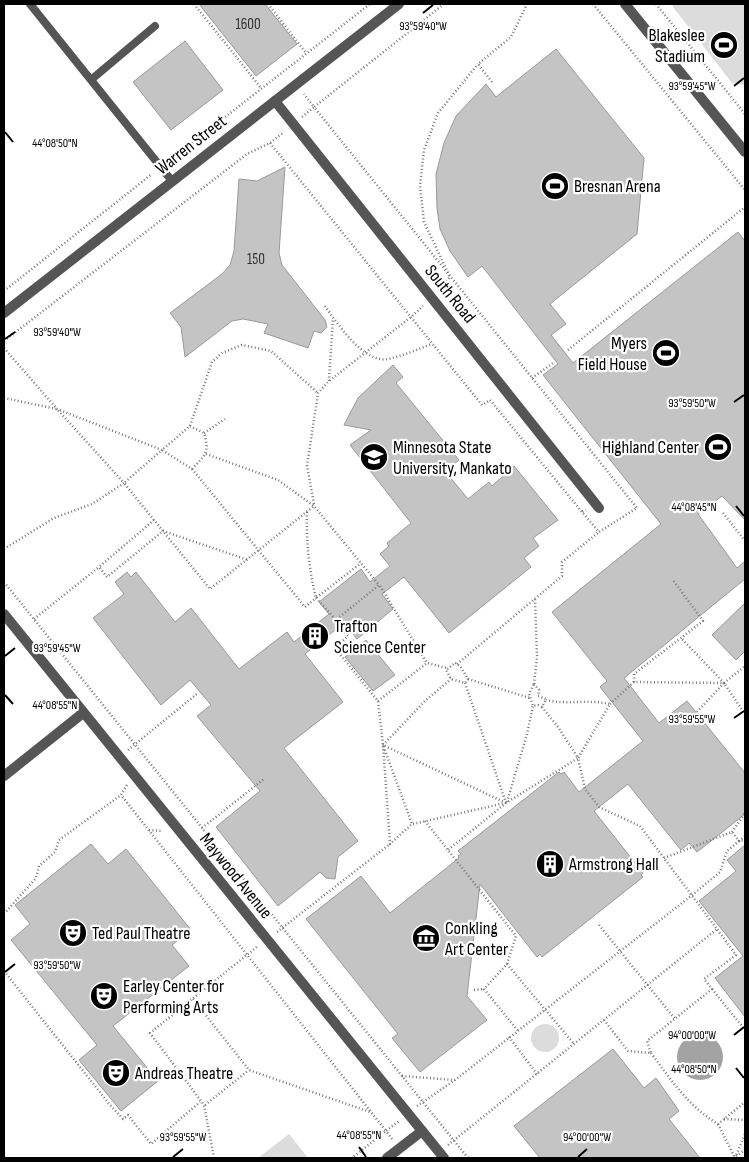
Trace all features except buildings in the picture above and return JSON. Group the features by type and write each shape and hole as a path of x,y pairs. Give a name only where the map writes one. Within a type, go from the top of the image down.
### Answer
{"street":[{"name":"Warren Street","path":"4,313 399,4"},
{"path":"625,4 745,152"},
{"name":"South Road","path":"275,101 597,505"},
{"name":"Maywood Avenue","path":"4,614 444,1158"},
{"path":"4,776 83,713"},
{"path":"387,1158 422,1131"}],"lane":[{"path":"30,4 162,166 172,181"},
{"path":"92,79 155,26"}],"path":[{"path":"194,4 261,88"},
{"path":"268,4 306,53"},
{"path":"4,291 370,4"},
{"path":"4,341 247,154 270,143 444,4"},
{"path":"450,277 424,222 420,186 424,150 438,113 478,64 511,37 527,4"},
{"path":"593,4 745,190"},
{"path":"656,4 745,114"},
{"path":"478,64 492,82"},
{"path":"206,454 278,480 314,506 379,585 427,663 447,668 454,663 457,664 562,576 562,562 599,532 637,508 284,70"},
{"path":"270,143 482,406 490,400 599,532"},
{"path":"568,350 745,207"},
{"path":"314,506 307,466 318,393 329,381 411,318 450,277"},
{"path":"325,306 348,336 365,353 386,360 432,344"},
{"path":"329,381 333,317"},
{"path":"4,549 54,518 92,504 124,483 190,426 212,362 222,354 242,345 271,351 318,393"},
{"path":"4,348 124,483 210,589 314,506"},
{"path":"532,378 552,363"},
{"path":"4,398 57,409 162,450 192,470 305,607 361,563"},
{"path":"204,433 224,419"},
{"path":"190,426 204,433 208,447 206,454 192,470"},
{"path":"582,512 597,505"},
{"path":"307,512 306,532 311,577 316,598 348,636 335,648 378,701 390,844"},
{"path":"723,513 745,541"},
{"path":"34,620 154,520"},
{"path":"164,532 248,560"},
{"path":"99,567 107,577 164,532"},
{"path":"634,682 634,674 703,621 672,580"},
{"path":"4,582 468,1158"},
{"path":"336,620 379,585"},
{"path":"506,803 527,734 532,706 530,689 534,684 537,657 535,598"},
{"path":"681,638 724,683 745,714"},
{"path":"378,701 427,663"},
{"path":"457,664 468,679 530,698"},
{"path":"697,712 724,683 745,666"},
{"path":"447,668 450,679"},
{"path":"383,745 425,701 450,679"},
{"path":"450,679 465,683"},
{"path":"465,683 468,679"},
{"path":"448,850 506,803 578,758 610,704 634,682 724,683"},
{"path":"465,683 506,803"},
{"path":"534,684 539,690 538,696 546,698 546,700 559,703 596,701 610,704"},
{"path":"119,758 198,693"},
{"path":"542,707 546,700"},
{"path":"532,706 538,705 542,707 558,727 578,758 585,789 599,807 640,826 736,955 704,979 745,1030"},
{"path":"383,745 506,803"},
{"path":"383,745 412,824"},
{"path":"4,914 36,878 39,866 55,852 59,840 121,795 133,775 142,754"},
{"path":"202,828 264,779"},
{"path":"121,795 386,1131"},
{"path":"214,1158 204,1105 150,1034 246,954 267,940 390,844 412,824 506,803"},
{"path":"664,858 732,832 745,813"},
{"path":"425,821 516,936 507,964 484,989 474,990"},
{"path":"732,832 739,841"},
{"path":"352,1158 691,896 720,872 727,850 745,838"},
{"path":"599,925 675,1019"},
{"path":"454,1140 717,930"},
{"path":"507,964 574,1044"},
{"path":"4,972 110,1105 123,1120 128,1115 151,1144 200,1102"},
{"path":"484,989 518,1031"},
{"path":"712,989 647,1041 651,1053 680,1092 703,1116 718,1124 735,1158"},
{"path":"193,999 248,1070 371,1112"},
{"path":"604,1020 628,1051 651,1053"},
{"path":"509,1038 537,1074"},
{"path":"204,1105 248,1070"},
{"path":"402,1076 455,1080"},
{"path":"718,1124 745,1102"},
{"path":"724,1119 745,1120"},
{"path":"735,1158 745,1134"},
{"path":"735,1158 745,1150"}],"shaded area":[{"name":"Blakeslee Stadium","path":"673,4 745,4 745,85 732,83 673,7"},
{"path":"545,1024 555,1028 559,1038 555,1048 545,1052 535,1048 531,1038 535,1028"},
{"path":"695,1034 705,1034 717,1040 722,1048 722,1066 717,1074 709,1079 695,1080 687,1077 680,1070 677,1062 677,1052 680,1044 687,1037"},
{"path":"289,1134 308,1158 258,1158"}],"place":[{"name":"Blakeslee Stadium","path":"724,45"},
{"name":"Bresnan Arena","path":"555,186"},
{"name":"Myers Field House","path":"666,353"},
{"name":"Highland Center","path":"718,447"},
{"name":"Minnesota State University, Mankato","path":"374,457"},
{"name":"Trafton Science Center","path":"315,636"},
{"name":"Armstrong Hall","path":"550,864"},
{"name":"Ted Paul Theatre","path":"73,933"},
{"name":"Conkling Art Center","path":"426,938"},
{"name":"Earley Center for Performing Arts","path":"104,996"},
{"name":"Andreas Theatre","path":"116,1073"}]}
